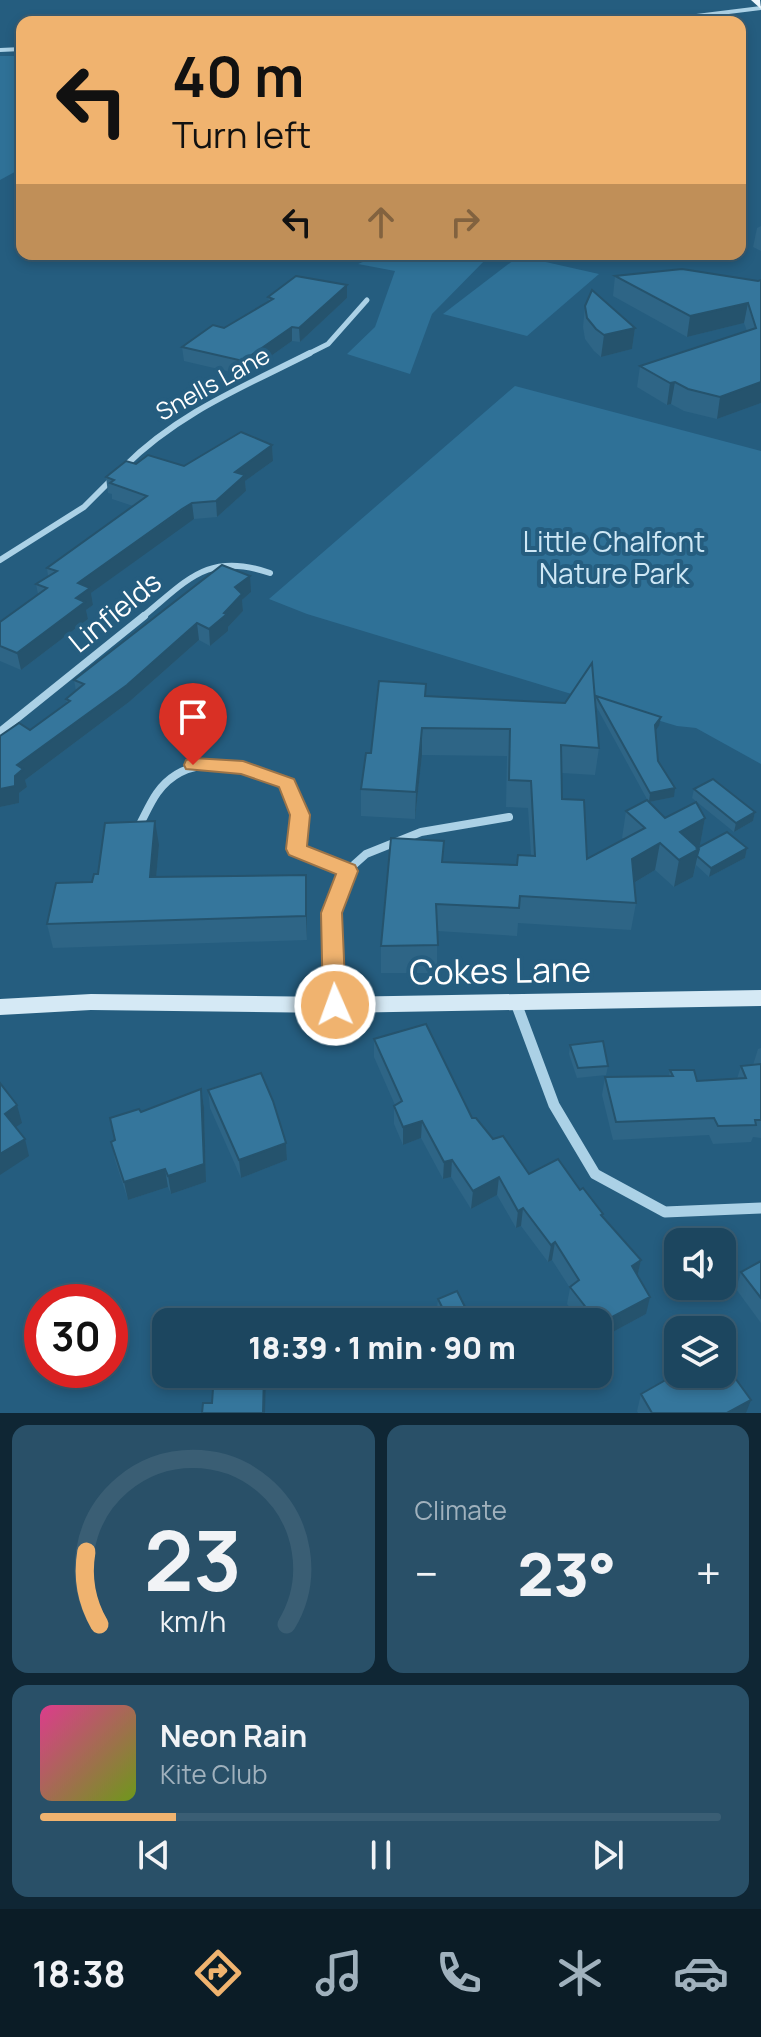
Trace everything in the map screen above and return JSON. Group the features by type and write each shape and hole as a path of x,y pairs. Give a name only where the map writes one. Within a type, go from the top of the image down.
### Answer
{"main road":[{"path":"755,0 761,7"},
{"name":"Cokes Lane","path":"0,1007 91,1002 335,1005 761,998"}],"street":[{"path":"693,16 761,7"},
{"name":"Snells Lane","path":"0,560 84,507 153,438 189,415 328,344 367,300"},
{"name":"Linfields","path":"0,732 200,571 223,564 243,563 270,573"},
{"path":"139,826 158,791 193,765 243,767 287,783 300,815 296,849 347,871"},
{"path":"335,1005 332,913 347,871 366,854 421,832 509,817"},
{"path":"516,1003 554,1105 595,1174 665,1212 761,1208"}],"green space":[{"path":"0,56 16,56 16,171 0,180"},
{"path":"368,260 485,260 432,314 410,374 347,354 375,327 395,271 358,264"},
{"path":"514,260 537,260 599,274 527,336 443,314"},
{"name":"Little Chalfont Nature Park","path":"515,386 761,451 761,764 696,728 677,726 307,614 269,599"}],"building":[{"path":"682,269 761,280 761,382 720,397 670,383 640,366 756,328 748,303 690,316 615,276"},
{"path":"296,276 347,285 299,328 292,327 243,361 182,347 213,325 224,328 273,299 268,297"},
{"path":"592,290 635,328 604,335 596,329 587,318 585,306"},
{"path":"241,432 272,445 235,472 245,475 216,501 192,503 78,583 90,588 76,598 85,602 17,653 0,646 0,622 47,588 36,584 57,571 47,568 147,496 110,483 114,480 106,477 126,461 136,464 148,455 184,466"},
{"path":"222,565 250,576 235,587 242,594 224,613 227,614 209,629 197,623 127,685 17,765 23,769 15,776 15,786 0,789 0,736 19,723 30,730 70,701 66,699 84,684 74,680"},
{"path":"592,663 599,748 561,745 562,799 584,800 587,859 645,828 626,811 647,800 665,818 696,802 705,818 680,832 699,849 679,860 660,843 632,859 636,903 520,896 519,908 436,904 438,945 381,946 391,838 444,841 442,862 517,865 518,855 535,856 531,781 509,780 510,729 422,728 416,792 361,789 366,753 371,753 379,681 426,684 425,696 565,703"},
{"path":"596,696 661,717 655,725 658,761 675,788 650,793"},
{"path":"713,779 755,812 736,823 694,789"},
{"path":"155,821 150,877 306,875 306,916 47,924 56,883 92,882 94,874 98,874 105,823"},
{"path":"727,832 747,848 711,868 697,856 697,848"},
{"path":"426,1024 472,1118 476,1118 493,1139 503,1136 529,1174 558,1159 580,1190 583,1188 601,1215 641,1260 632,1266 650,1297 612,1317 612,1308 586,1308 570,1287 579,1280 555,1242 551,1245 523,1208 518,1211 499,1177 473,1191 452,1160 444,1162 422,1121 403,1127 394,1106 402,1101 374,1039"},
{"path":"603,1041 608,1066 578,1068 570,1045"},
{"path":"761,1064 761,1120 755,1120 756,1125 718,1126 714,1118 616,1122 605,1077 673,1076 670,1070 694,1070 697,1081 746,1078 741,1066"},
{"path":"261,1073 286,1143 239,1160 208,1090"},
{"path":"0,1083 17,1105 5,1114 25,1139 0,1154"},
{"path":"201,1089 204,1164 168,1176 165,1169 124,1182 111,1142 115,1140 110,1118 139,1109 141,1112"},
{"path":"761,1261 761,1298 741,1272"},
{"path":"457,1291 466,1308 442,1308 438,1299"},
{"path":"736,1379 751,1400 727,1413 652,1413 641,1394 664,1381 664,1388 736,1388"},
{"path":"213,1388 264,1388 263,1413 202,1413 203,1403 212,1403"}],"route":[{"path":"193,765 243,767 287,783 300,815 296,849 347,871 332,913 335,1005"}]}
